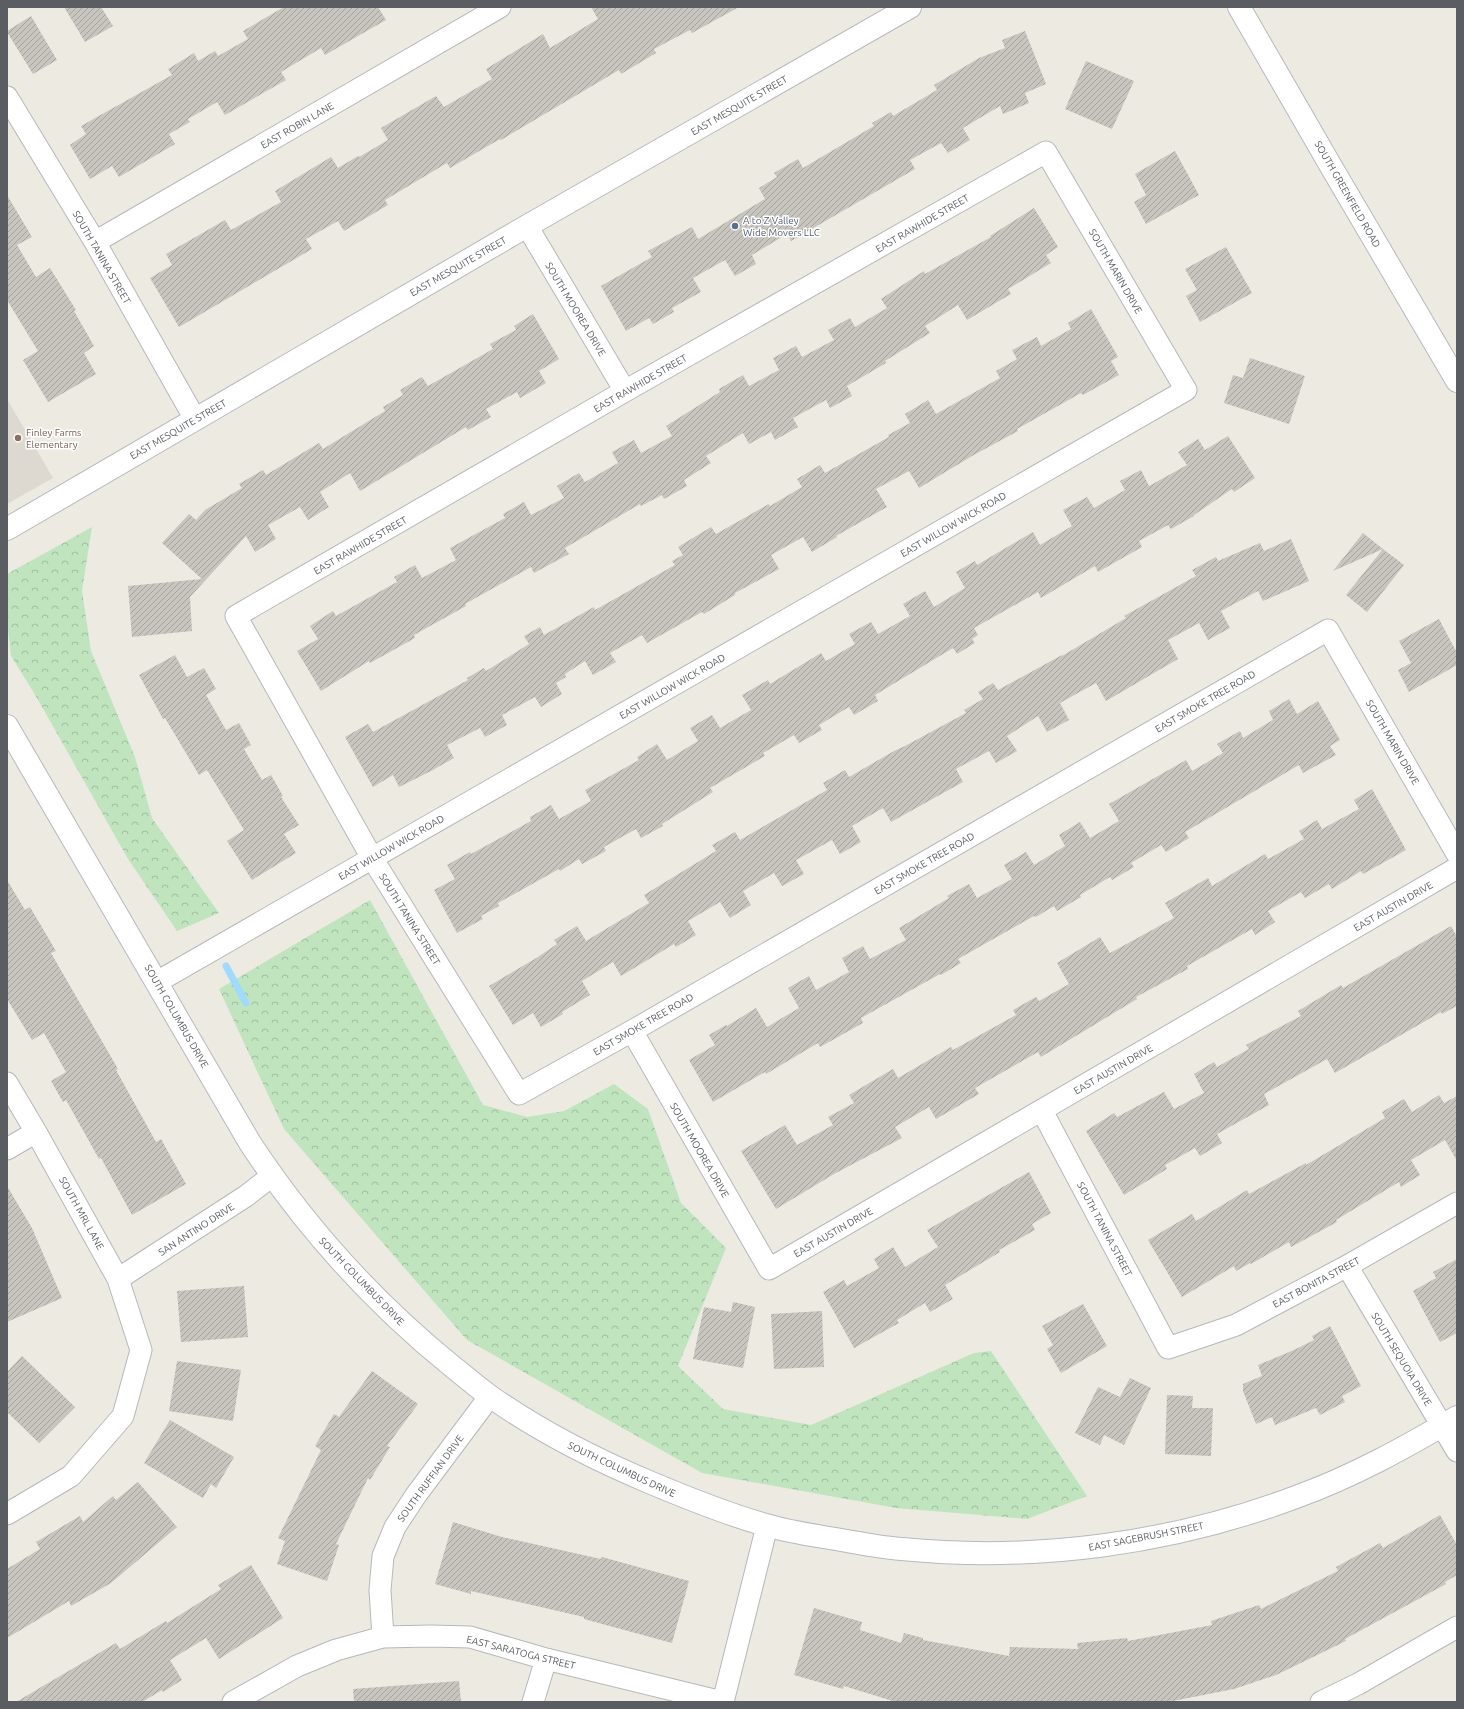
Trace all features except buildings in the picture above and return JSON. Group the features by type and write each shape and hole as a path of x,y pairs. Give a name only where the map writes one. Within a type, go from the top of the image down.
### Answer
{"street":[{"name":"EAST ROBIN LANE","path":"95,242 500,7"},
{"name":"EAST MESQUITE STREET","path":"7,529 527,226 910,7"},
{"name":"SOUTH GREENFIELD ROAD","path":"1239,7 1457,381"},
{"name":"SOUTH TANINA STREET","path":"7,97 95,242 195,419"},
{"name":"SOUTH MARIN DRIVE","path":"1046,152 1186,390"},
{"name":"EAST RAWHIDE STREET","path":"236,616 625,391 1046,152"},
{"name":"SOUTH MOOREA DRIVE","path":"527,226 625,391"},
{"name":"EAST WILLOW WICK ROAD","path":"158,982 1186,390"},
{"name":"SOUTH TANINA STREET","path":"236,616 372,858 519,1094"},
{"name":"SOUTH MARIN DRIVE","path":"1328,630 1457,854"},
{"name":"EAST SMOKE TREE ROAD","path":"519,1094 632,1031 1328,630"},
{"name":"SOUTH COLUMBUS DRIVE","path":"7,726 158,982 250,1143 272,1176 310,1225 389,1312 427,1346 490,1396 584,1454 685,1497 766,1526"},
{"name":"EAST AUSTIN DRIVE","path":"769,1269 1457,868"},
{"name":"SOUTH MOOREA DRIVE","path":"632,1031 769,1269"},
{"name":"SOUTH MRL LANE","path":"7,1083 118,1279 141,1350 123,1416 71,1476 7,1514"},
{"name":"SOUTH TANINA STREET","path":"1042,1111 1168,1348"},
{"path":"7,1149 36,1132"},
{"name":"SAN ANTINO DRIVE","path":"118,1279 246,1196 272,1176"},
{"name":"EAST BONITA STREET","path":"1168,1348 1236,1325 1347,1266 1457,1203"},
{"name":"SOUTH SEQUOIA DRIVE","path":"1347,1266 1450,1422 1457,1451"},
{"name":"SOUTH RUFFIAN DRIVE","path":"383,1637 380,1590 383,1556 392,1534 416,1495 490,1396"},
{"name":"EAST SAGEBRUSH STREET","path":"766,1526 901,1549 1024,1552 1079,1549 1120,1543 1181,1531 1295,1498 1362,1471 1450,1422"},
{"path":"722,1702 766,1526"},
{"path":"1321,1702 1358,1684 1457,1627"},
{"name":"EAST SARATOGA STREET","path":"233,1702 297,1666 336,1650 383,1637 470,1637 546,1659 722,1702"},
{"path":"533,1702 546,1659"}],"shaded area":[{"name":"Finley Farms Elementary","path":"7,399 53,478 7,504"}],"green space":[{"path":"92,527 82,591 91,651 135,757 152,818 219,913 177,931 128,859 37,698 11,656 7,621 7,574"},
{"path":"370,900 483,1105 527,1117 564,1111 614,1084 648,1109 681,1203 726,1248 678,1366 723,1409 811,1425 974,1353 991,1351 1087,1496 1027,1519 896,1508 702,1473 467,1340 284,1129 219,989"}],"waterway":[{"path":"226,966 246,1003"}],"place":[{"name":"A to Z Valley Wide Movers LLC","path":"735,226"},
{"name":"Finley Farms Elementary","path":"18,438"}]}
